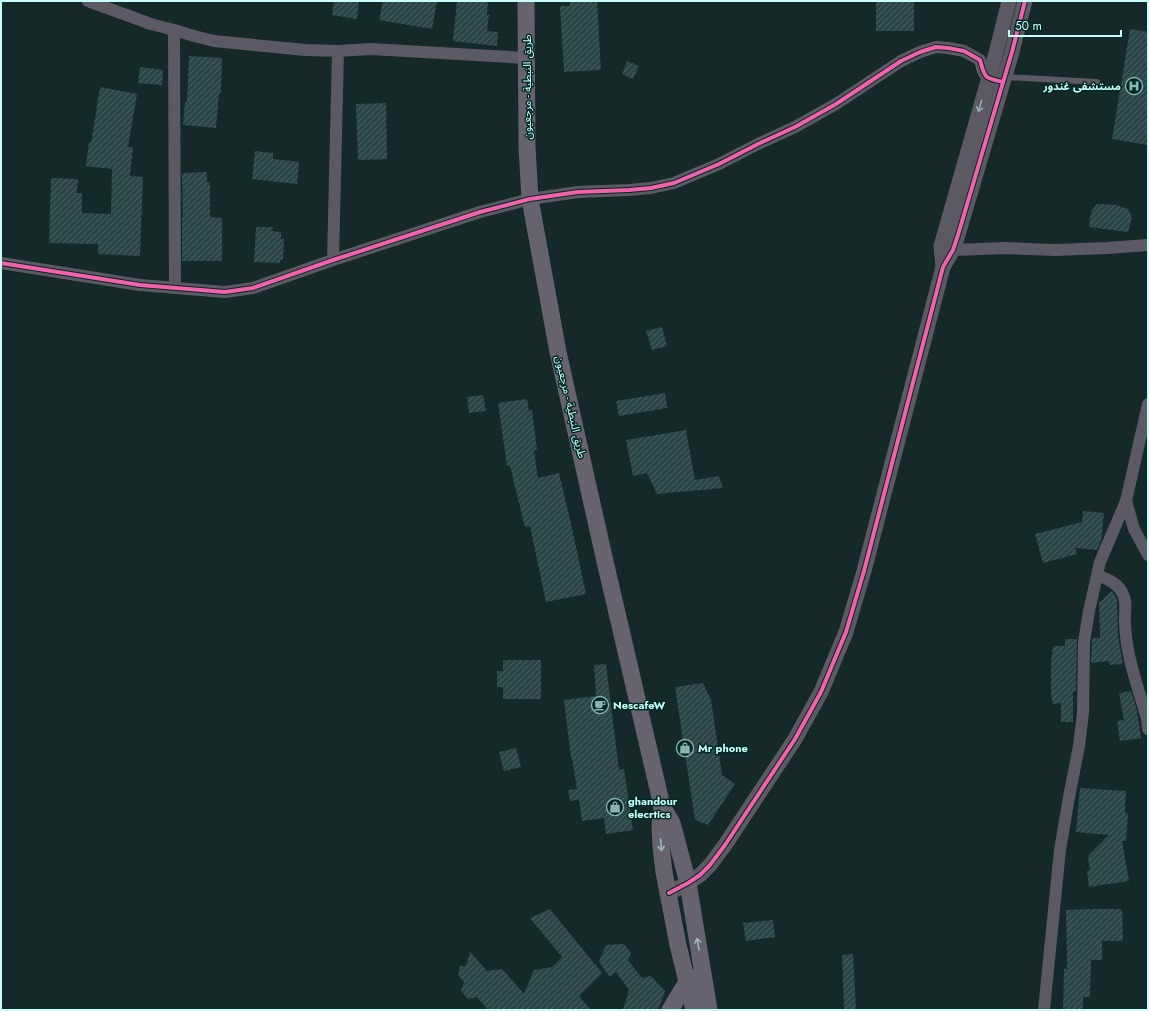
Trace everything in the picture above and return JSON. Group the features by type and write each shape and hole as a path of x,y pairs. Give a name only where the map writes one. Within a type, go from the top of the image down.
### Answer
{"main road":[{"name":"طريق النبطية - مرجعيون","path":"526,1 527,147 530,198 558,352 604,557 662,806 672,823 688,883 709,1010"},
{"name":"طريق النبطية - مرجعيون","path":"662,806 660,826 661,846 689,999"},
{"path":"670,1010 689,999 702,970"}],"street":[{"path":"88,1 151,24 214,41 305,50 371,50 526,58"},
{"path":"669,893 688,883 710,865 725,845 795,739 821,692 846,632 864,571 943,267 1008,1"},
{"path":"947,248 1004,80 1025,1"},
{"path":"174,30 175,288"},
{"path":"1,263 140,285 225,292 253,288 480,212 530,198 578,192 651,188 674,183 719,164 795,127 836,104 901,61 920,52 936,47 964,51 980,60 984,74 988,78 1004,80"},
{"path":"980,60 990,52 997,49 1012,52"},
{"path":"333,260 338,51"},
{"path":"947,248 1055,250 1148,245"},
{"path":"1044,1010 1060,850 1079,746 1083,713 1084,642 1089,611 1100,562 1126,501 1148,404"},
{"path":"1126,501 1134,529 1143,536 1148,555"},
{"path":"1098,575 1110,580 1119,587 1123,594 1125,602 1127,649 1147,719 1148,728"}],"lane":[{"path":"1004,80 1097,82"}],"building":[{"path":"334,1 359,1 357,19 332,15"},
{"path":"383,1 437,1 432,29 379,20"},
{"path":"457,1 488,1 487,15 489,15 487,31 498,32 497,46 453,41"},
{"path":"570,1 597,1 601,70 564,72 560,6 570,6"},
{"path":"876,1 914,1 914,31 876,31"},
{"name":"مستشفى غندور","path":"1130,29 1148,32 1148,145 1112,139"},
{"path":"189,56 222,58 221,93 219,93 216,128 183,125 185,102 187,102"},
{"path":"627,61 639,66 633,79 622,74"},
{"path":"140,67 163,70 162,85 138,83"},
{"path":"100,87 137,94 128,147 133,147 130,176 143,177 140,256 98,254 98,244 49,243 51,178 78,179 77,193 82,193 82,213 111,214 112,169 86,166 89,142 91,143"},
{"path":"386,103 387,159 358,160 356,104"},
{"path":"255,151 273,153 273,159 299,162 297,184 252,179"},
{"path":"207,172 207,182 210,182 210,217 222,218 222,261 182,261 182,173"},
{"path":"1098,204 1116,205 1128,209 1132,217 1128,232 1089,227 1091,212"},
{"path":"256,227 273,227 272,231 281,232 281,239 284,239 283,259 280,260 280,263 254,262"},
{"path":"662,327 667,346 652,350 646,331"},
{"path":"665,393 667,408 619,416 616,401"},
{"path":"483,395 486,411 469,413 467,397"},
{"path":"527,399 529,411 532,410 537,450 534,450 538,478 559,473 586,594 546,602 530,526 525,527 510,466 507,466 498,403"},
{"path":"686,430 695,480 719,476 723,488 657,494 647,473 633,476 626,440"},
{"path":"1083,511 1104,513 1101,541 1097,550 1075,548 1077,554 1043,563 1035,534 1082,522"},
{"path":"1112,591 1117,599 1118,636 1123,664 1110,665 1109,661 1091,663 1092,638 1100,638 1099,603"},
{"path":"1065,639 1077,640 1076,691 1073,691 1073,722 1061,722 1061,703 1053,704 1051,695 1051,664 1053,646 1065,646"},
{"path":"503,660 541,660 541,699 503,699 503,687 497,687 497,671 503,671"},
{"path":"606,664 619,770 624,769 633,830 606,834 604,818 582,821 579,800 570,801 568,790 577,789 571,758 564,700 596,696 594,665"},
{"path":"703,683 711,700 722,775 735,784 708,825 695,820 675,687"},
{"path":"1131,691 1137,711 1141,738 1120,741 1117,721 1124,720 1119,693"},
{"path":"516,748 521,767 504,771 499,752"},
{"path":"1080,788 1126,791 1125,813 1128,814 1126,841 1122,841 1129,881 1089,887 1087,871 1090,870 1089,855 1109,835 1076,832"},
{"path":"550,909 602,973 579,996 591,1010 488,1010 477,997 468,999 461,991 464,982 458,975 460,966 466,966 470,952 487,971 502,969 524,994 534,970 552,967 562,957 530,918"},
{"path":"1122,909 1123,941 1102,941 1102,960 1091,960 1090,997 1083,997 1083,1010 1063,1010 1064,969 1067,969 1066,910"},
{"path":"773,920 775,937 746,941 743,923"},
{"path":"624,944 631,953 628,960 642,978 651,976 665,991 658,1010 623,1010 629,990 616,972 610,977 599,962 606,945"},
{"path":"853,954 856,1010 844,1010 842,955"}],"cycle path":[{"path":"669,893 700,875 710,865 725,845 795,739 821,692 846,632 864,571 943,267 953,250 958,235 1012,52 1025,1"},
{"path":"1,263 140,285 225,292 253,288 480,212 530,199 578,192 651,188 674,183 719,164 795,127 836,104 901,61 920,52 936,47 964,51 980,60 983,71 987,77 1003,82"}],"place":[{"name":"مستشفى غندور","path":"1134,86"},
{"name":"NescafeW","path":"600,705"},
{"name":"Mr phone","path":"685,748"},
{"name":"ghandour elecrtics","path":"615,807"}]}
